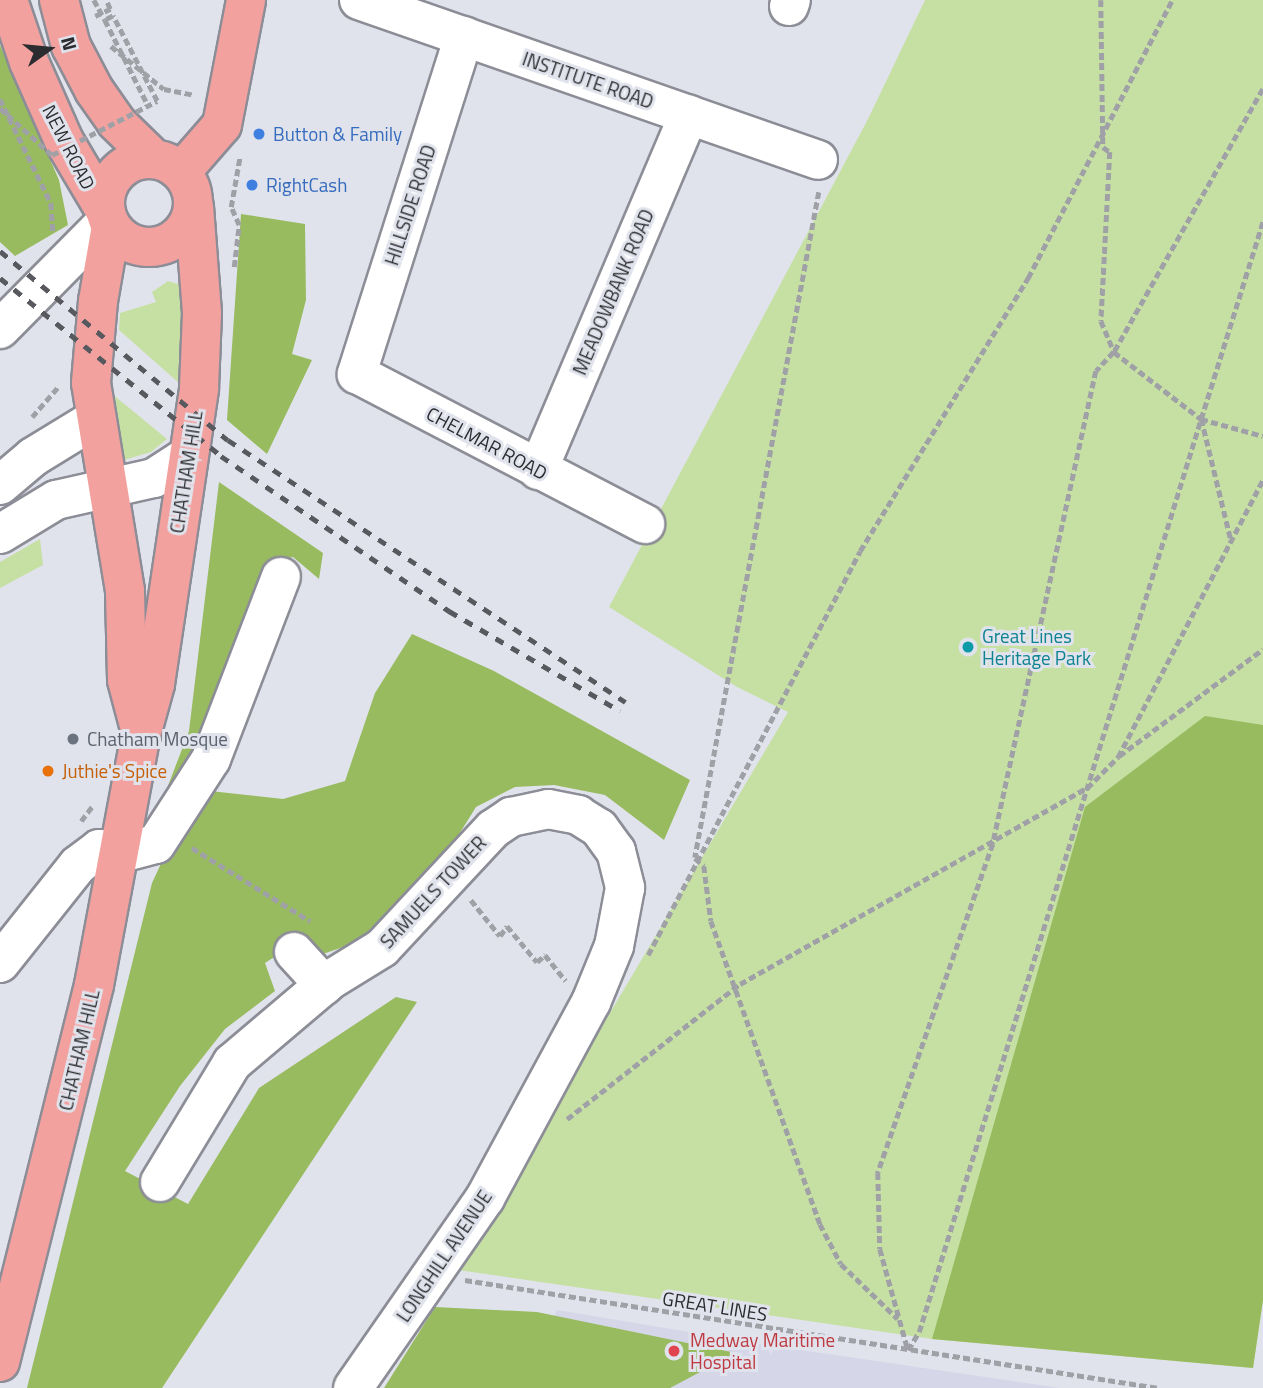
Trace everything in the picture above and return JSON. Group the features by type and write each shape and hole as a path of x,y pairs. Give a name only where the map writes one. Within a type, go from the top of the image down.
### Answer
{"main road":[{"name":"NEW ROAD","path":"8,0 47,104 108,219"},
{"path":"176,179 222,125 246,0"},
{"path":"74,9 65,31 89,82 116,122 176,179 180,235 155,247 128,242 108,219 106,192 116,173 133,161 176,179"},
{"name":"CHATHAM HILL","path":"1,1350 131,850 141,736 155,684 202,348 176,179"},
{"name":"CHATHAM HILL","path":"108,219 91,383 125,591 127,680 141,736"}],"street":[{"name":"INSTITUTE ROAD","path":"359,0 818,160"},
{"name":"HILLSIDE ROAD","path":"357,374 464,36"},
{"name":"MEADOWBANK ROAD","path":"538,470 689,115"},
{"path":"0,329 108,219"},
{"name":"CHELMAR ROAD","path":"357,374 632,517"},
{"path":"0,485 33,457 95,419"},
{"path":"0,534 56,500 154,478 188,456"},
{"path":"0,963 78,864 99,849 131,850 211,759 281,577"},
{"name":"SAMUELS TOWER","path":"160,1182 228,1068 324,985 382,948 416,917 450,874 501,823 544,809 587,818 608,838 619,859 625,892 614,946 586,1012 548,1120"},
{"path":"304,938 324,985"},
{"name":"LONGHILL AVENUE","path":"353,1388 548,1120"}],"path":[{"path":"94,0 147,103"},
{"path":"105,11 110,9 106,0"},
{"path":"1101,0 1102,131 1103,147 1110,152 1101,321 1114,352 1201,419 1263,436"},
{"path":"645,960 695,858 860,551 1028,278 1172,0"},
{"path":"74,9 94,27"},
{"path":"0,108 52,155 157,100 113,16 105,20"},
{"path":"107,42 164,89 204,97"},
{"path":"908,1350 880,1249 878,1173 993,844 1096,371 1114,352 1263,89"},
{"path":"7,92 0,97 51,203 57,271"},
{"path":"695,858 824,163 818,160"},
{"path":"908,1350 919,1332 1263,221"},
{"path":"26,423 64,378"},
{"path":"1201,419 1230,539"},
{"path":"1118,757 1263,480"},
{"path":"548,1120 736,987 993,844 1087,788 1118,757 1263,649"},
{"path":"73,832 98,798"},
{"path":"131,850 184,843 304,938"},
{"path":"695,858 704,866 711,921 800,1175 831,1248 841,1264 899,1320"},
{"path":"450,874 500,936 507,926 537,962 545,955 568,984"},
{"name":"GREAT LINES","path":"433,1275 1159,1388"}],"shaded area":[{"name":"Medway Maritime Hospital","path":"557,1310 761,1344 1060,1388 523,1388"}],"green space":[{"name":"Great Lines Heritage Park","path":"925,0 1263,0 1263,1300 1253,1368 932,1339 458,1270 788,712 737,687 609,607 868,119"},
{"path":"0,45 59,180 68,225 15,256 0,242"},
{"path":"241,214 305,224 306,300 292,354 312,360 267,454 227,420"},
{"path":"168,281 181,285 188,391 119,330 120,313 156,302 152,292"},
{"path":"111,393 167,439 151,452 121,461"},
{"path":"219,482 323,553 319,579 293,557 277,561 186,785 161,804 189,731"},
{"path":"40,539 43,565 0,588 0,562"},
{"path":"412,634 494,671 690,780 664,840 605,795 554,785 515,787 476,807 428,884 366,939 323,954 299,941 265,963 275,991 225,1029 180,1086 125,1171 188,1204 259,1088 396,997 417,1002 162,1388 27,1388 152,883 171,842 201,790 283,799 345,781 375,693"},
{"path":"1205,716 1263,725 1263,1300 1253,1368 932,1339 1085,807"},
{"path":"435,1307 537,1312 736,1353 670,1388 384,1388"}],"railway":[{"path":"0,251 228,440 626,702"},
{"path":"0,278 221,456 449,611 620,711"}],"place":[{"name":"Button & Family","path":"259,134"},
{"name":"RightCash","path":"252,185"},
{"name":"Great Lines Heritage Park","path":"968,647"},
{"name":"Chatham Mosque","path":"73,739"},
{"name":"Juthie's Spice","path":"48,771"},
{"name":"Medway Maritime Hospital","path":"674,1351"}]}
